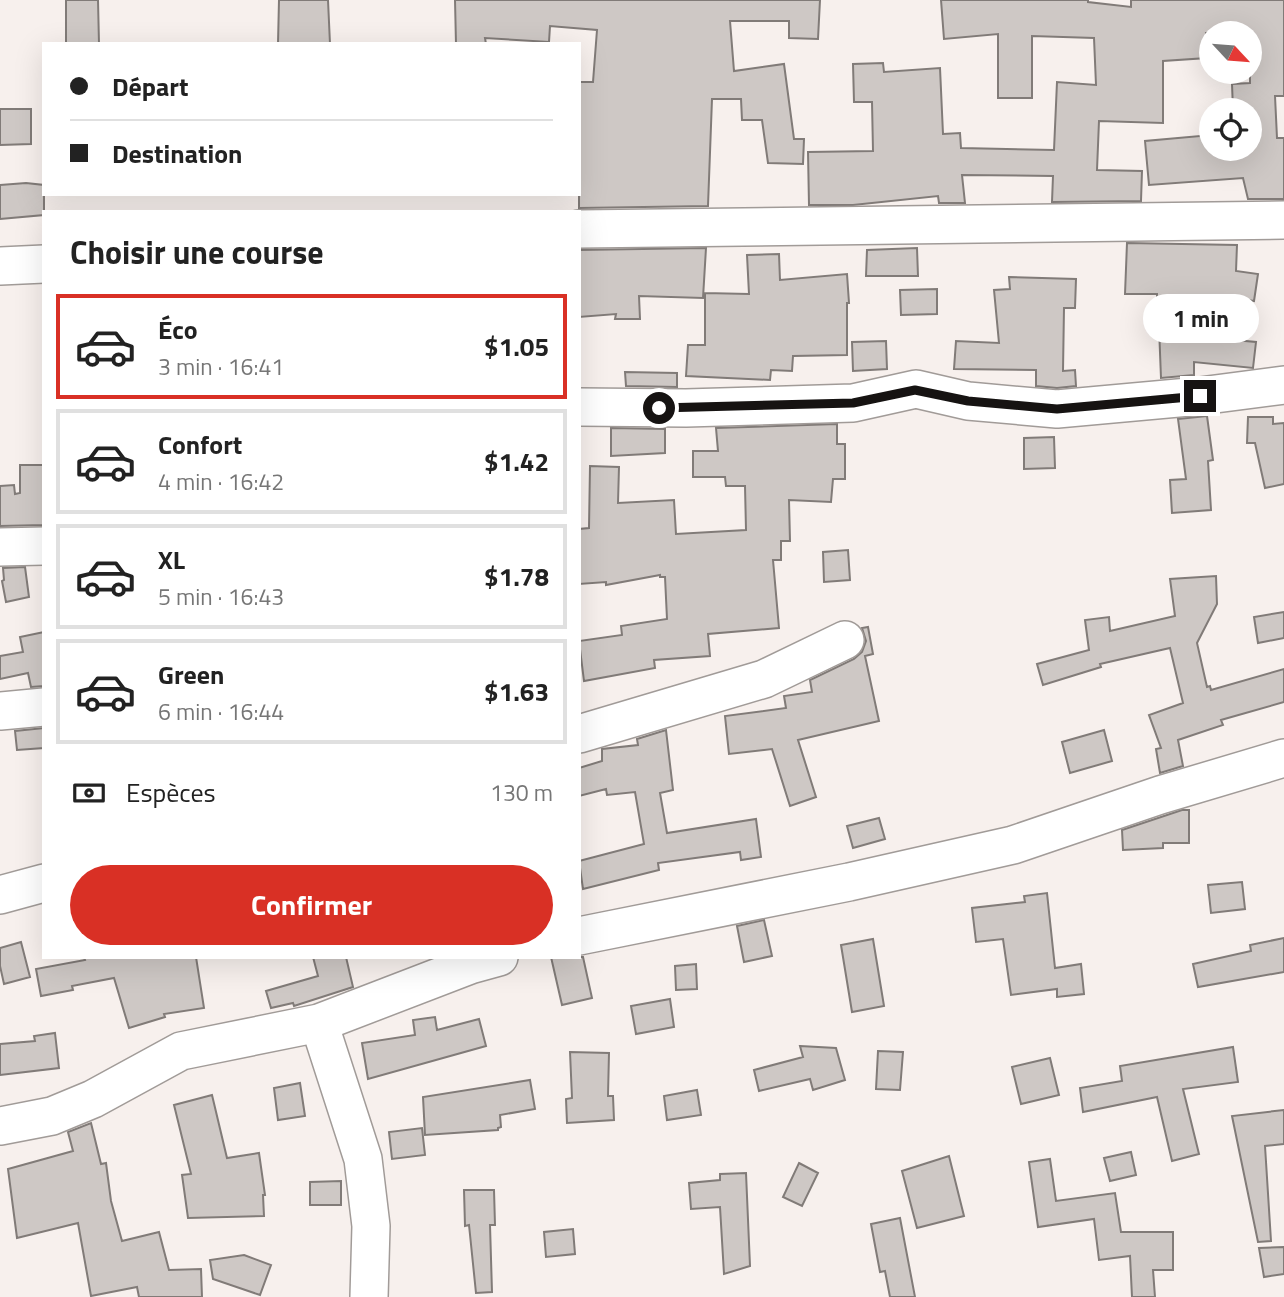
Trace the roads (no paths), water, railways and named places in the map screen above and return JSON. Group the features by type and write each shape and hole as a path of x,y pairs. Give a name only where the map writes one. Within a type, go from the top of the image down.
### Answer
{"street":[{"path":"581,229 1284,220"},
{"path":"0,266 42,264"},
{"path":"581,407 686,408 853,403 915,390 968,401 1057,409 1200,396 1284,384"},
{"path":"0,547 42,546"},
{"path":"581,733 764,679 845,640"},
{"path":"0,711 42,707"},
{"path":"581,936 849,882 1013,845 1160,795 1284,758"},
{"path":"0,895 42,884"},
{"path":"0,1126 52,1116 181,1051 319,1023 492,959"},
{"path":"319,1023 363,1159 371,1226 369,1297"}]}
